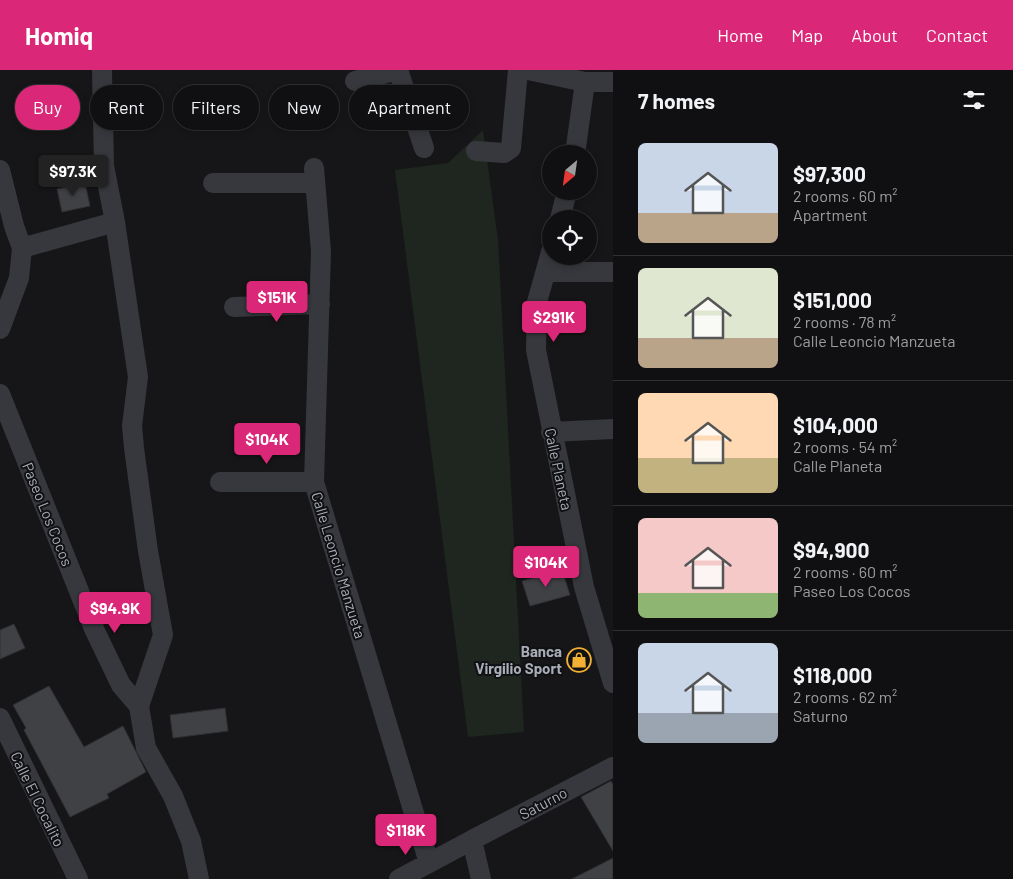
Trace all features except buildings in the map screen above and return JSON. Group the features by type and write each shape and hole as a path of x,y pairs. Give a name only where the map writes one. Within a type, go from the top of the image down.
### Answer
{"street":[{"path":"102,70 104,166 115,222 138,378 132,426 134,448 148,551 163,635 139,706 146,748 173,796 191,841 199,879"},
{"path":"355,81 398,70 424,148"},
{"path":"476,151 504,153 511,148 518,70"},
{"path":"528,70 613,82"},
{"path":"575,145 576,77"},
{"path":"0,170 14,226 22,248 19,278 10,308 0,329"},
{"name":"Calle Leoncio Manzueta","path":"213,183 315,175 321,251 314,482 429,863"},
{"path":"22,248 115,222"},
{"name":"Calle Planeta","path":"548,265 537,302 536,350 551,432 584,587 613,682"},
{"path":"546,272 613,272"},
{"path":"234,307 320,304"},
{"name":"Paseo Los Cocos","path":"0,394 95,631 121,685 139,706"},
{"path":"551,432 613,429"},
{"path":"220,482 314,482"},
{"name":"Calle El Cocalito","path":"0,718 78,879"},
{"name":"Saturno","path":"472,840 613,767"},
{"path":"398,879 472,840 481,879"}],"shaded area":[{"path":"483,130 498,240 524,732 468,737 395,170 448,163"}],"place":[{"name":"Banca Virgilio Sport","path":"579,660"}]}
